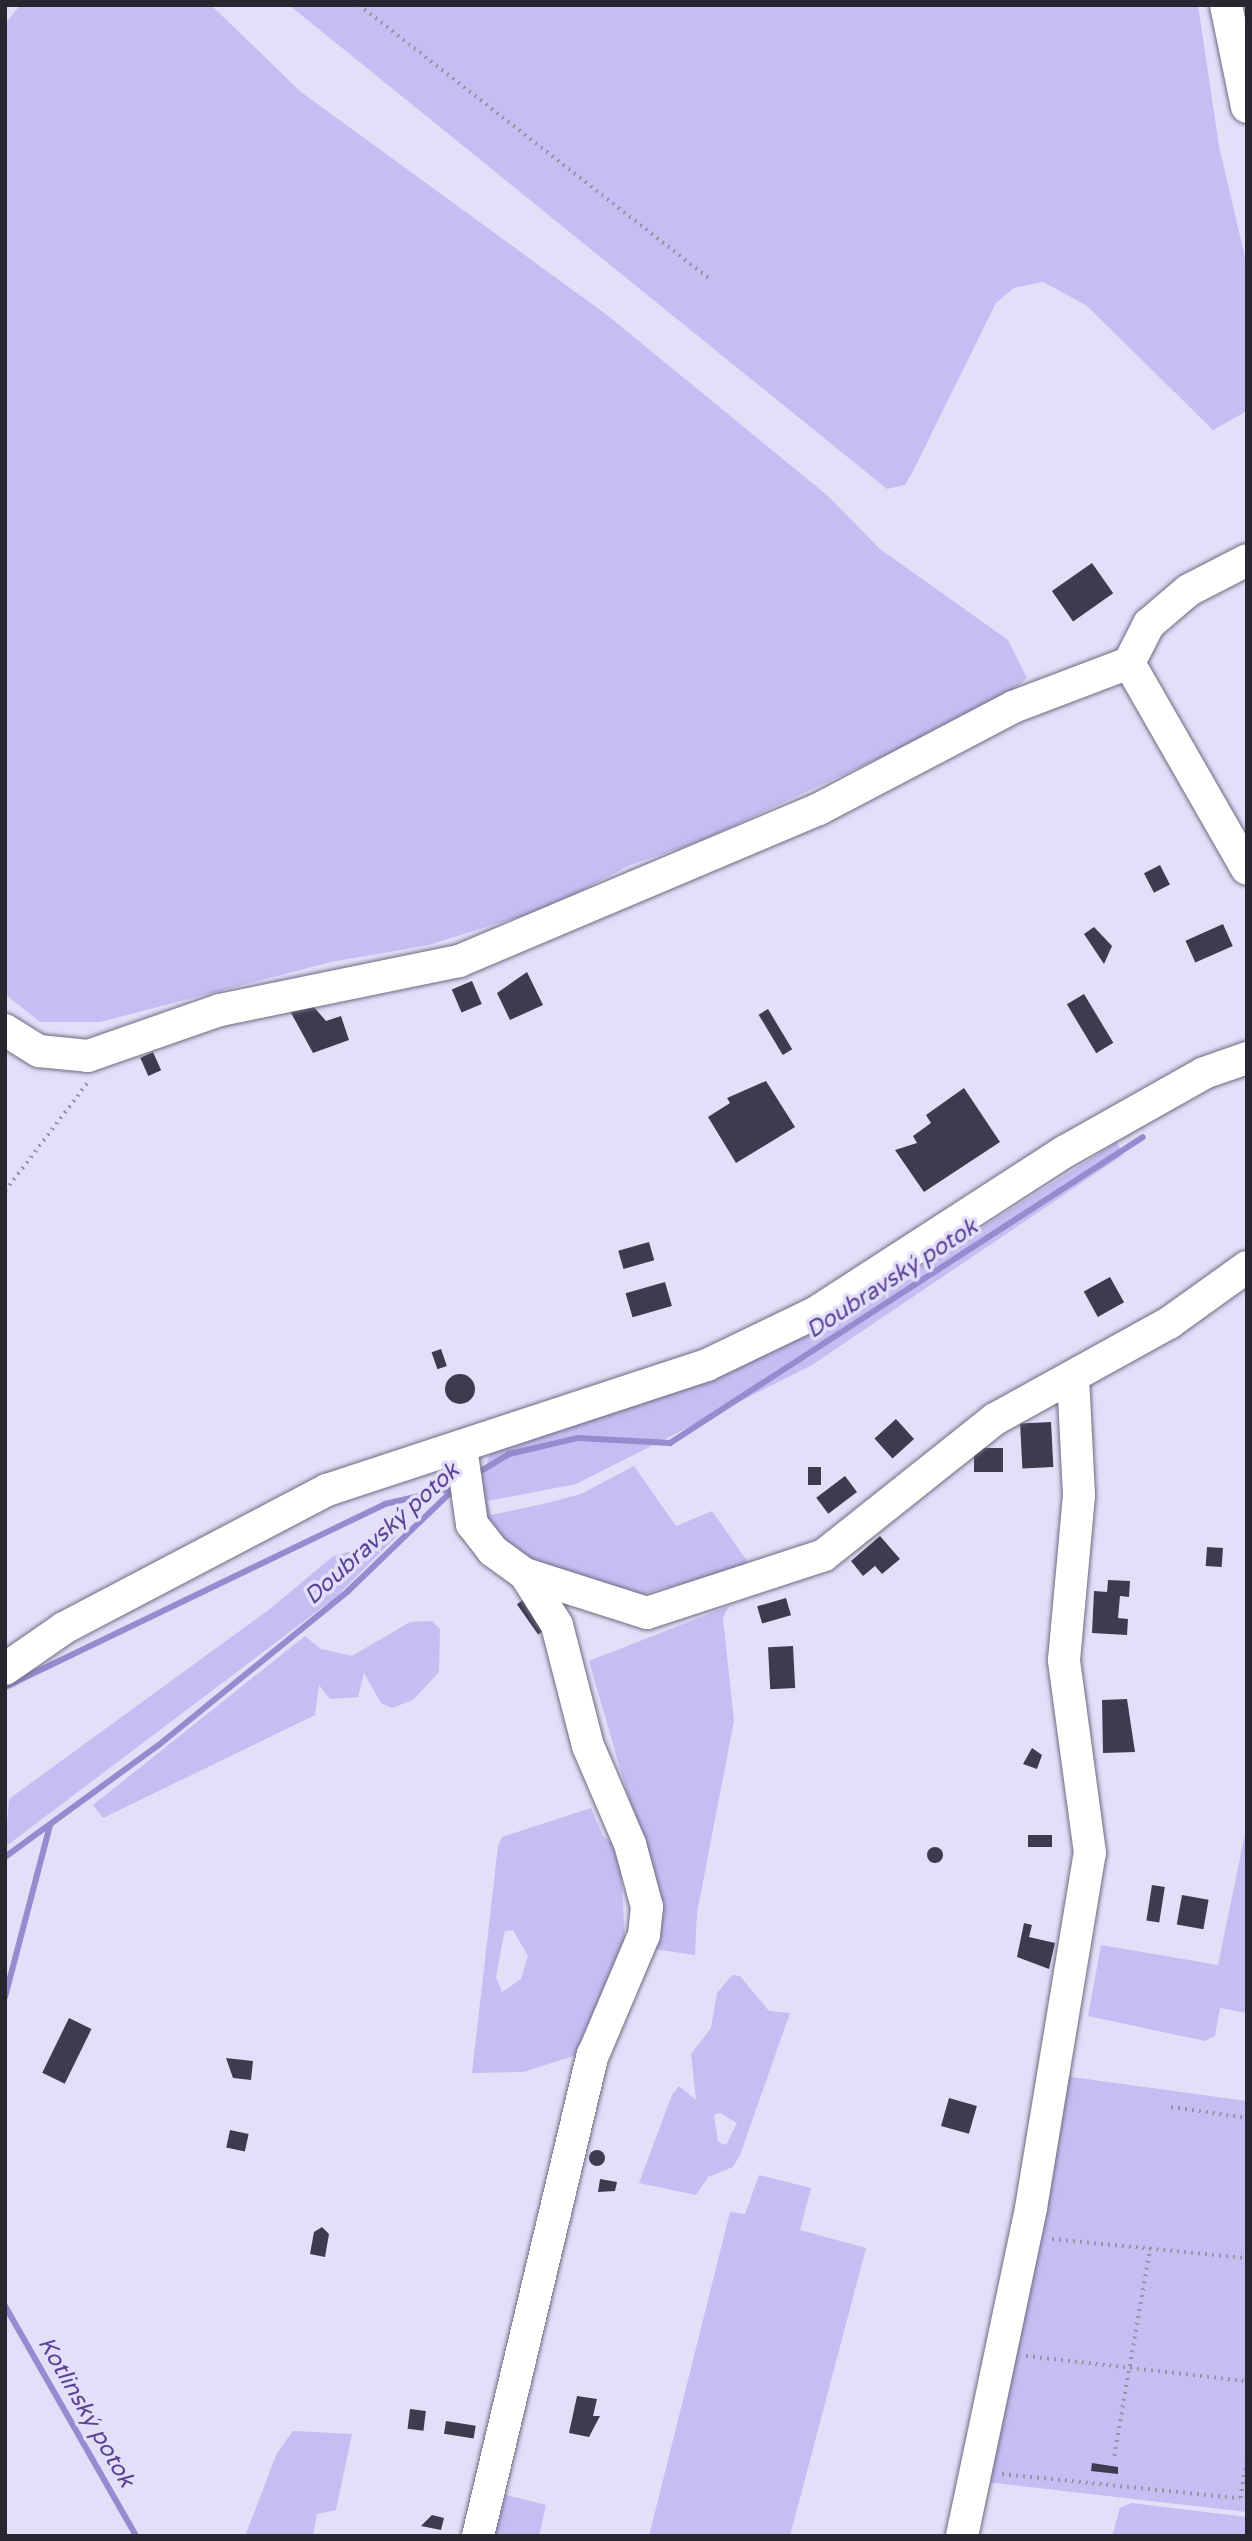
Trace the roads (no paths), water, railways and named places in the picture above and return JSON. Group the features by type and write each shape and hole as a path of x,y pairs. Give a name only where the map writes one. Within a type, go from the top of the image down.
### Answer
{"street":[{"path":"1226,5 1247,107"},
{"path":"5,1030 39,1051 88,1056 220,1010 459,961 819,809 1013,707 1129,663 1159,615 1189,590 1247,560"},
{"path":"1129,663 1247,869"},
{"path":"5,1669 64,1628 327,1490 707,1365 815,1313 1065,1152 1204,1073 1247,1058"},
{"path":"461,1447 472,1524 493,1551 525,1574 647,1613 726,1591 824,1555 995,1419 1169,1323 1247,1267"},
{"path":"962,2536 1031,2208 1090,1853 1064,1660 1079,1495 1073,1378"},
{"path":"478,2536 593,2055 644,1935 648,1908 630,1844 588,1745 557,1625 525,1574"}],"waterway":[{"name":"Doubravský potok","path":"476,1474 509,1454 578,1438 670,1443 1143,1137"},
{"name":"Doubravský potok","path":"5,1857 160,1744 348,1591 457,1486"},
{"path":"5,1687 385,1504 450,1489"},
{"name":"Kotlinský potok","path":"5,1997 50,1826"},
{"name":"Kotlinský potok","path":"5,2306 136,2536"}]}
